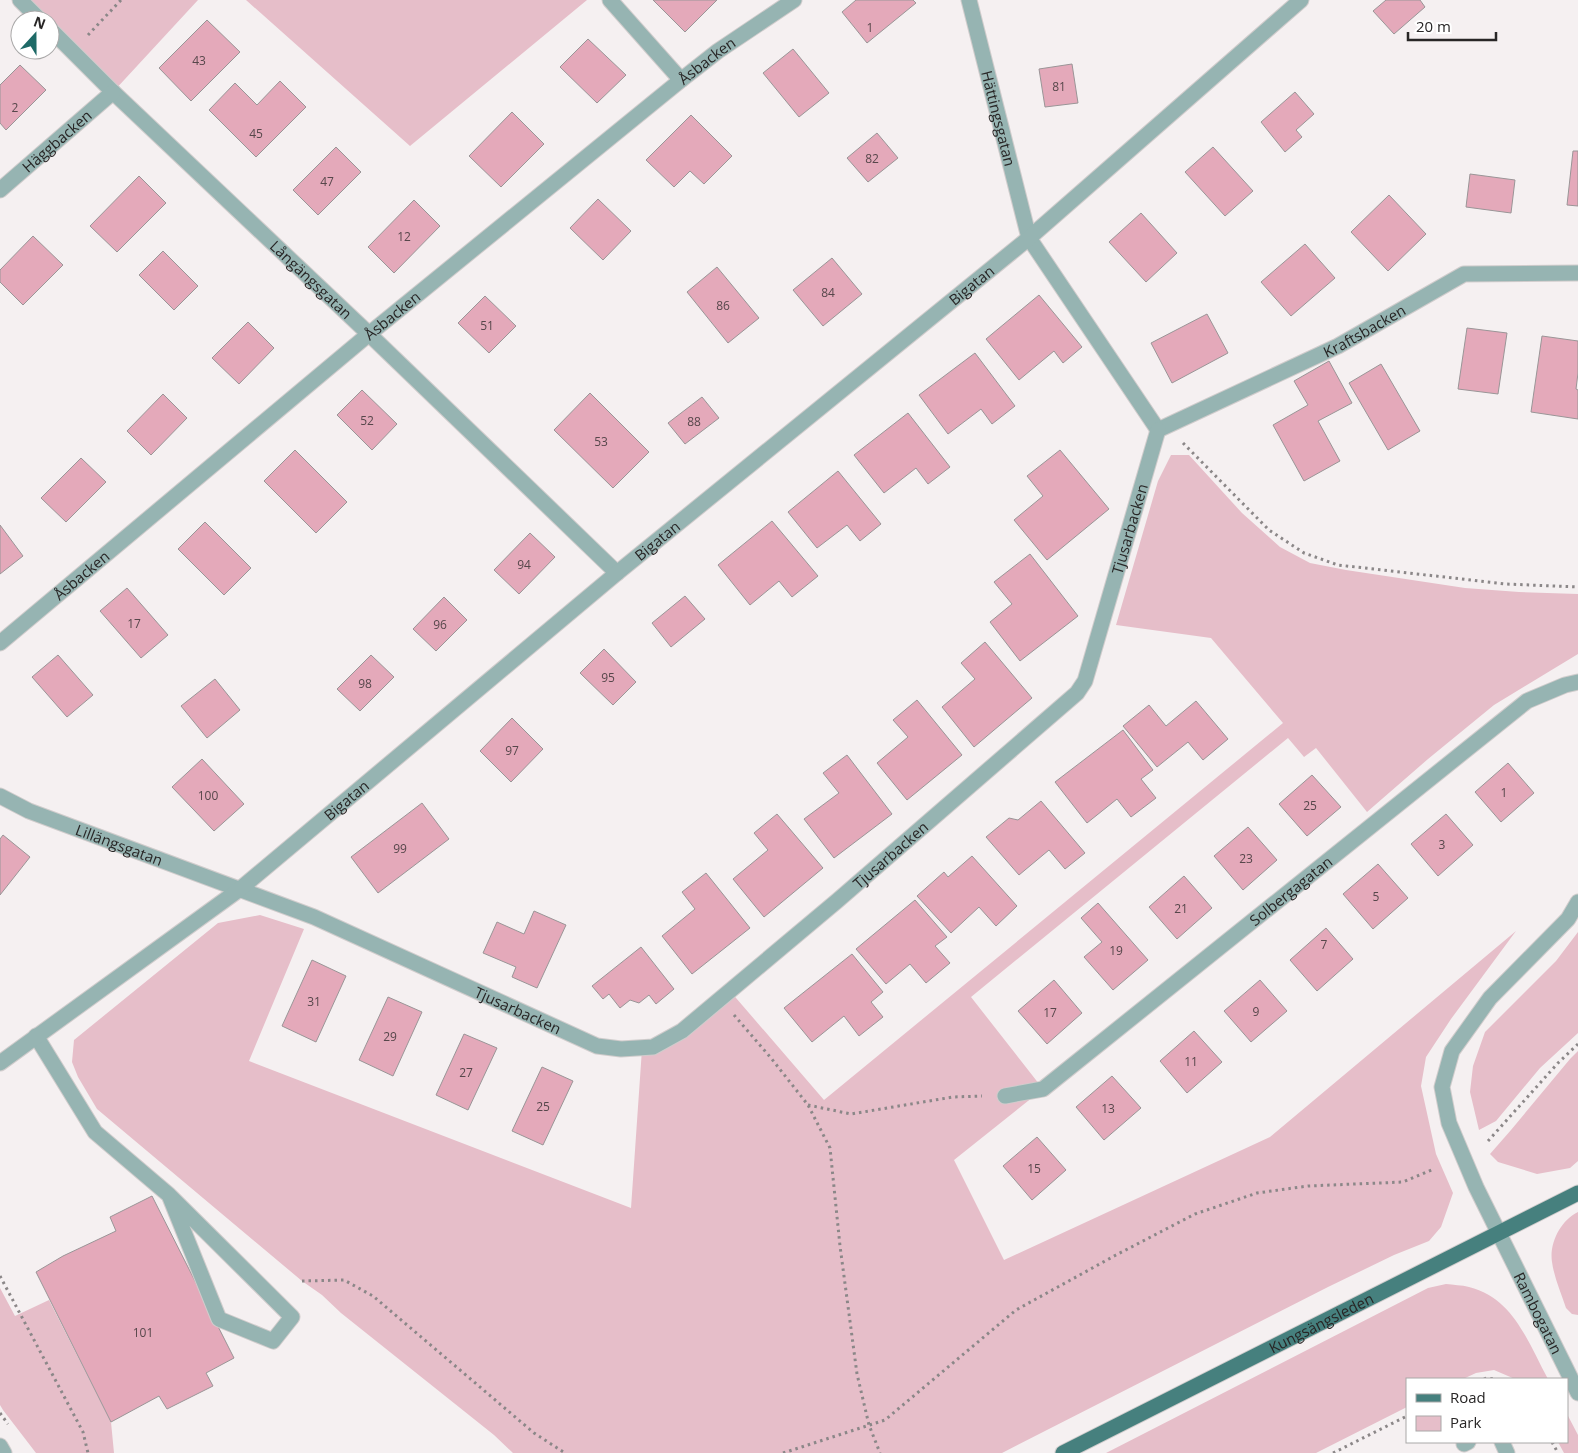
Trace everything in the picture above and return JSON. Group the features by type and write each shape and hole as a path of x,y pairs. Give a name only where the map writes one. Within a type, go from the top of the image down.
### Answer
{"main road":[{"name":"Kungsängsleden","path":"1063,1453 1578,1193"}],"street":[{"path":"20,0 30,10"},
{"path":"610,0 681,80"},
{"name":"Åsbacken","path":"0,643 369,334 681,80 718,51 794,0"},
{"name":"Hättingsgatan","path":"970,0 1029,238"},
{"name":"Bigatan","path":"0,1063 240,889 617,573 1029,238 1301,0"},
{"name":"Långängsgatan","path":"60,40 617,573"},
{"name":"Häggbacken","path":"0,190 113,92"},
{"path":"1029,238 1158,430"},
{"name":"Kraftsbacken","path":"1158,430 1338,346 1464,274 1578,273"},
{"name":"Tjusarbacken","path":"240,889 314,917 597,1046 621,1049 652,1047 682,1031 838,901 1077,693 1085,681 1158,430"},
{"name":"Solbergagatan","path":"1005,1096 1042,1089 1527,701 1565,685 1578,682"},
{"name":"Lillängsgatan","path":"0,796 29,811 240,889"},
{"path":"1498,1234 1449,1123 1442,1087 1452,1051 1490,998 1568,918 1578,902"},
{"path":"36,1036 95,1132 169,1195 292,1317 272,1341 219,1319 169,1195"},
{"name":"Rambogatan","path":"1498,1234 1573,1370 1578,1393"},
{"path":"0,1446 4,1453"}],"path":[{"path":"73,52 121,0"},
{"path":"1158,430 1186,445 1269,530 1304,554 1338,565 1506,584 1578,587"},
{"path":"720,999 771,1058 808,1105 830,1148 856,1374 869,1426 880,1453"},
{"path":"1488,1141 1558,1063 1578,1044"},
{"path":"808,1105 851,1114 952,1097 1005,1096"},
{"path":"784,1453 885,1420 1016,1310 1195,1214 1257,1193 1308,1186 1403,1182 1434,1169"},
{"path":"0,1276 83,1432 88,1453"},
{"path":"302,1281 344,1280 374,1296 534,1433 565,1453"},
{"path":"1333,1453 1406,1416"}],"green space":[{"path":"20,0 198,0 113,92 60,39 60,10 30,10"},
{"path":"246,0 587,0 410,146"},
{"path":"1171,455 1189,455 1242,513 1280,547 1310,563 1465,588 1578,594 1578,654 1494,705 1367,812 1316,748 1304,757 1288,738 971,997 1043,1089 954,1160 1004,1260 1270,1137 1516,931 1451,1019 1426,1057 1421,1086 1436,1154 1453,1193 1441,1227 1429,1241 1394,1255 1328,1287 1002,1453 513,1453 494,1435 341,1313 322,1295 302,1281 97,1109 78,1077 72,1062 74,1040 218,923 260,915 304,929 249,1061 631,1208 642,1049 730,991 824,1100 1283,723 1211,638 1116,625 1158,481"},
{"path":"1578,932 1578,1033 1540,1068 1496,1121 1479,1130 1470,1092 1473,1066 1485,1032 1556,961"},
{"path":"1578,1051 1578,1161 1570,1168 1537,1174 1498,1162 1490,1154"},
{"path":"1578,1212 1578,1315 1572,1314 1566,1308 1554,1273 1552,1247 1562,1226"},
{"path":"1446,1284 1460,1285 1484,1293 1498,1301 1518,1324 1547,1378 1513,1378 1494,1370 1476,1373 1465,1378 1406,1378 1406,1408 1316,1453 1106,1453 1428,1288"},
{"path":"0,1288 15,1316 49,1300 111,1422 114,1453 36,1453 3,1410 0,1405"},
{"path":"1568,1416 1578,1435 1578,1453 1564,1453 1559,1443 1568,1443"}],"building":[{"path":"653,0 717,0 685,32"},
{"path":"856,0 913,0 916,3 867,43 842,12"},
{"path":"1386,0 1420,0 1425,7 1394,34 1373,11"},
{"path":"207,20 240,52 191,101 159,68"},
{"path":"588,39 626,75 597,103 560,67"},
{"path":"793,49 829,93 799,117 763,73"},
{"path":"1072,64 1078,103 1045,107 1039,69"},
{"path":"20,65 46,90 6,130 0,123 0,85"},
{"path":"280,81 306,107 256,157 209,110 235,83 257,105"},
{"path":"1295,92 1314,114 1296,130 1302,137 1285,152 1261,122"},
{"path":"512,112 544,144 501,187 469,156"},
{"path":"691,115 732,156 704,184 690,171 674,187 646,160"},
{"path":"877,133 898,158 868,182 847,158"},
{"path":"336,147 361,172 318,215 293,190"},
{"path":"1213,147 1253,191 1225,216 1185,172"},
{"path":"1573,151 1578,151 1578,206 1567,205"},
{"path":"1470,174 1515,180 1511,213 1466,207"},
{"path":"139,176 166,203 117,252 90,226"},
{"path":"1389,195 1426,234 1388,271 1351,232"},
{"path":"598,199 631,231 603,260 570,228"},
{"path":"414,200 440,226 394,273 368,247"},
{"path":"1141,213 1177,253 1146,282 1109,242"},
{"path":"33,236 63,265 23,305 0,282 0,270"},
{"path":"1305,244 1335,278 1291,316 1261,282"},
{"path":"163,251 198,286 174,310 139,275"},
{"path":"832,258 862,294 823,326 793,290"},
{"path":"717,267 759,318 728,343 687,292"},
{"path":"1039,295 1082,347 1063,363 1054,351 1019,380 986,339"},
{"path":"485,296 516,326 489,353 458,323"},
{"path":"1207,314 1228,353 1172,383 1151,343"},
{"path":"248,322 274,348 239,384 212,358"},
{"path":"1467,328 1507,333 1498,394 1458,389"},
{"path":"1542,336 1578,341 1576,389 1578,390 1578,419 1531,412"},
{"path":"975,353 1015,406 992,424 981,409 948,434 919,395"},
{"path":"1329,361 1352,403 1318,421 1340,461 1304,481 1273,425 1308,405 1294,381"},
{"path":"1381,364 1420,431 1388,450 1349,383"},
{"path":"362,390 397,424 372,450 337,415"},
{"path":"590,393 649,452 613,488 554,430"},
{"path":"163,394 187,418 151,455 127,431"},
{"path":"702,397 719,418 685,444 668,423"},
{"path":"908,413 950,467 928,484 916,468 884,493 854,455"},
{"path":"295,450 347,502 316,533 264,481"},
{"path":"1060,450 1109,509 1047,560 1014,520 1043,496 1027,476"},
{"path":"81,458 106,482 66,522 41,498"},
{"path":"838,471 881,524 860,541 847,525 817,548 788,512"},
{"path":"772,521 818,576 792,597 779,581 750,605 718,565"},
{"path":"205,522 251,568 224,595 178,549"},
{"path":"0,525 23,556 0,574"},
{"path":"530,533 555,557 519,594 494,570"},
{"path":"1030,554 1078,616 1020,661 990,622 1012,604 994,582"},
{"path":"127,588 168,635 141,658 100,611"},
{"path":"685,596 705,619 671,647 652,623"},
{"path":"444,597 467,620 436,651 413,629"},
{"path":"985,642 1032,698 974,747 942,707 975,679 961,663"},
{"path":"604,649 636,682 613,705 580,673"},
{"path":"58,655 93,695 67,717 32,677"},
{"path":"371,655 394,677 360,711 337,689"},
{"path":"215,679 240,710 207,738 181,706"},
{"path":"917,700 962,755 907,800 877,763 908,737 893,720"},
{"path":"1196,701 1228,739 1203,760 1188,742 1157,767 1123,726 1149,705 1166,726"},
{"path":"512,718 543,749 511,782 480,751"},
{"path":"1123,730 1153,770 1141,779 1156,798 1131,817 1117,799 1087,823 1055,782"},
{"path":"847,755 892,814 834,858 804,819 839,793 823,773"},
{"path":"202,759 244,804 214,831 172,787"},
{"path":"1508,763 1534,793 1501,822 1475,792"},
{"path":"1312,775 1341,807 1307,836 1279,804"},
{"path":"1041,801 1085,853 1065,869 1049,850 1019,875 986,837 1009,818 1018,820"},
{"path":"422,803 449,839 378,893 351,857"},
{"path":"777,814 823,868 764,917 733,879 768,850 754,833"},
{"path":"1446,814 1473,845 1438,876 1411,844"},
{"path":"1248,827 1277,860 1243,890 1214,856"},
{"path":"3,835 30,857 0,895 0,839"},
{"path":"972,856 1017,906 996,926 979,907 951,933 917,896 944,872 948,877"},
{"path":"1378,864 1408,898 1373,929 1343,894"},
{"path":"706,873 750,928 692,974 662,936 695,909 682,892"},
{"path":"1184,876 1212,908 1177,939 1149,907"},
{"path":"915,900 947,937 935,946 950,963 926,983 910,964 886,984 856,949"},
{"path":"1098,903 1148,960 1113,990 1084,957 1102,942 1081,918"},
{"path":"534,911 566,925 537,988 512,977 516,967 483,953 497,922 524,934"},
{"path":"1326,928 1353,959 1317,991 1290,960"},
{"path":"641,947 674,989 656,1004 649,995 639,1003 630,1000 620,1008 609,994 603,999 592,986"},
{"path":"852,954 883,992 871,1002 883,1017 859,1036 844,1016 812,1042 784,1008"},
{"path":"312,960 346,976 316,1042 282,1026"},
{"path":"1054,980 1082,1013 1047,1044 1018,1011"},
{"path":"1260,980 1287,1011 1251,1042 1224,1011"},
{"path":"388,997 422,1012 393,1076 359,1060"},
{"path":"1194,1031 1222,1062 1187,1093 1160,1061"},
{"path":"464,1034 497,1048 468,1110 436,1095"},
{"path":"542,1067 573,1081 543,1145 512,1131"},
{"path":"1112,1076 1141,1108 1104,1140 1076,1107"},
{"path":"1037,1137 1066,1170 1032,1200 1003,1166"},
{"path":"152,1196 234,1358 206,1373 213,1386 167,1409 159,1396 111,1422 36,1272 63,1256 116,1231 110,1217"}]}
